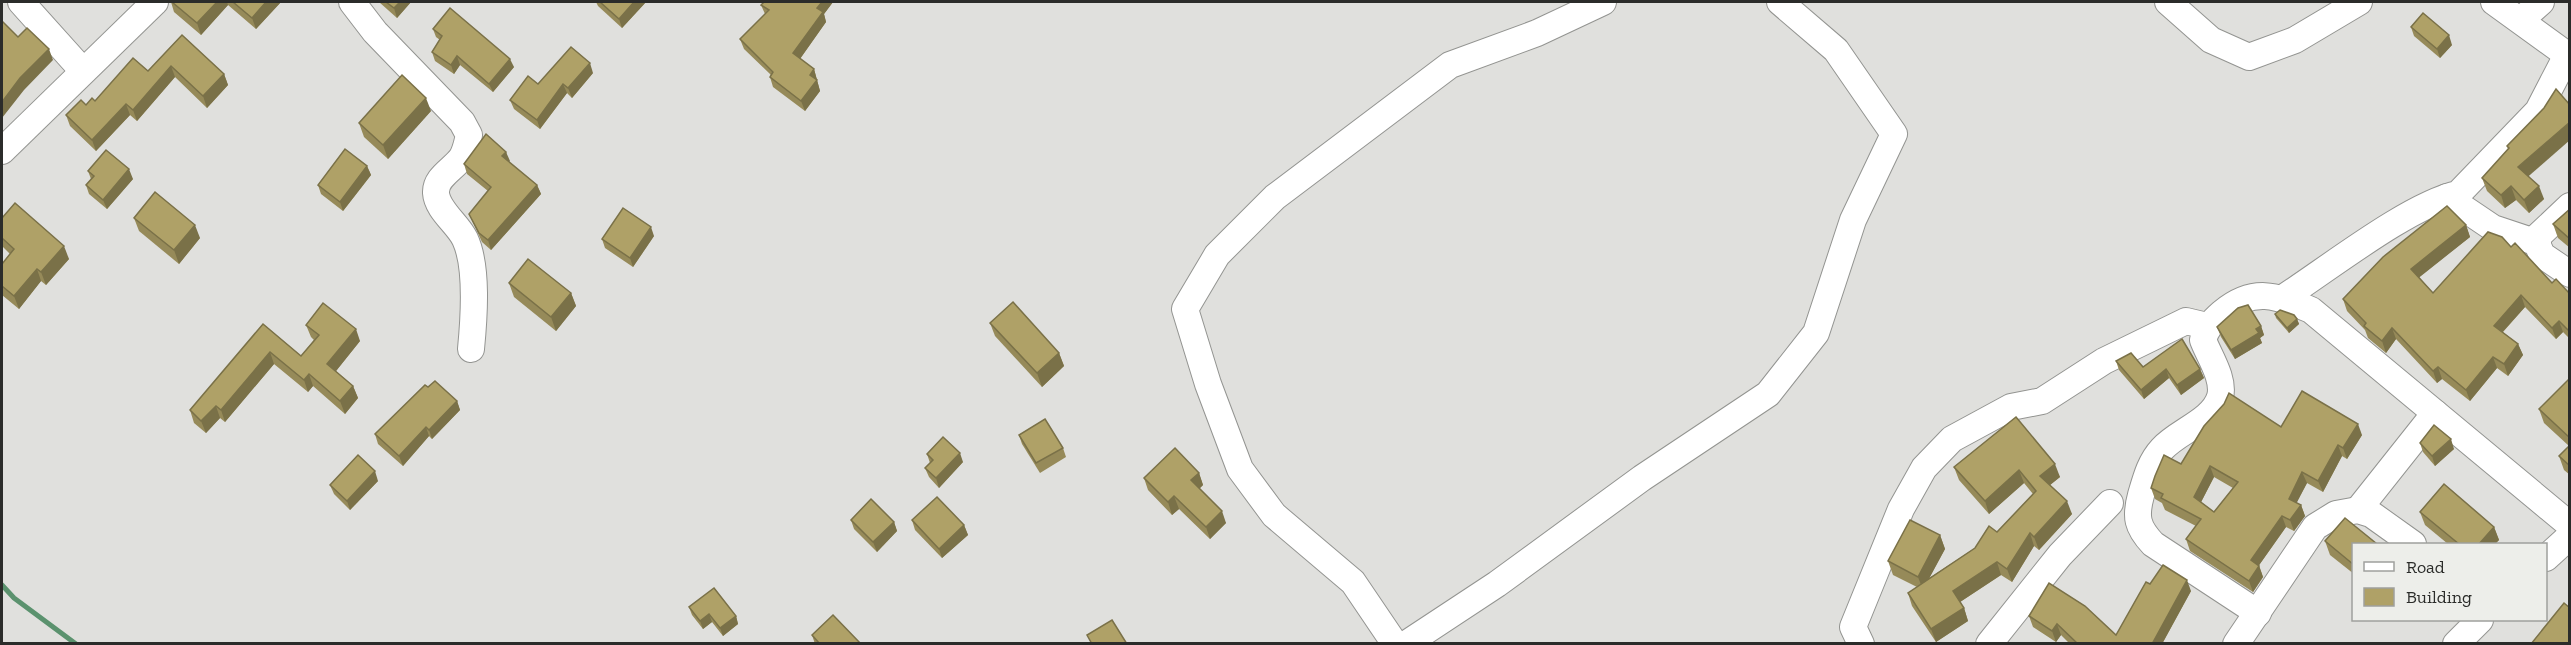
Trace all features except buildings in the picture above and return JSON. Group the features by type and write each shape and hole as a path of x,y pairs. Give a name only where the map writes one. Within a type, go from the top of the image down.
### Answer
{"street":[{"path":"21,2 84,71"},
{"path":"2,152 155,2"},
{"path":"352,2 375,32 462,122 468,135 460,159 438,182 435,194 441,207 464,237 470,252 474,314 471,349"},
{"path":"1395,644 1353,582 1274,515 1240,469 1208,384 1185,309 1217,255 1275,197 1450,65 1537,33 1603,2"},
{"path":"1406,644 1497,584 1642,478 1768,394 1816,333 1853,220 1894,135 1836,50 1779,2"},
{"path":"2168,2 2211,40 2249,57 2295,40 2359,2"},
{"path":"2283,298 2400,221 2447,197 2458,194 2538,111 2568,56 2522,19 2494,2"},
{"path":"2522,19 2541,2"},
{"path":"2447,197 2493,228 2538,243"},
{"path":"2570,206 2535,239 2542,255 2570,274"},
{"path":"2258,613 2153,544 2139,529 2136,512 2149,469 2162,448 2214,409 2220,396 2220,380 2203,340 2207,326 2236,301 2258,295 2283,298 2311,310 2570,525"},
{"path":"1852,638 1901,509 1924,468 1952,439 2011,407 2042,401 2104,361 2186,321 2207,326"},
{"path":"2358,510 2435,413"},
{"path":"1989,644 2060,555 2110,503"},
{"path":"2240,642 2316,526 2336,514 2358,510 2371,514 2412,543"},
{"path":"2547,557 2570,536"},
{"path":"2456,644 2479,621"}],"waterway":[{"path":"2,585 14,598 76,644"}]}
